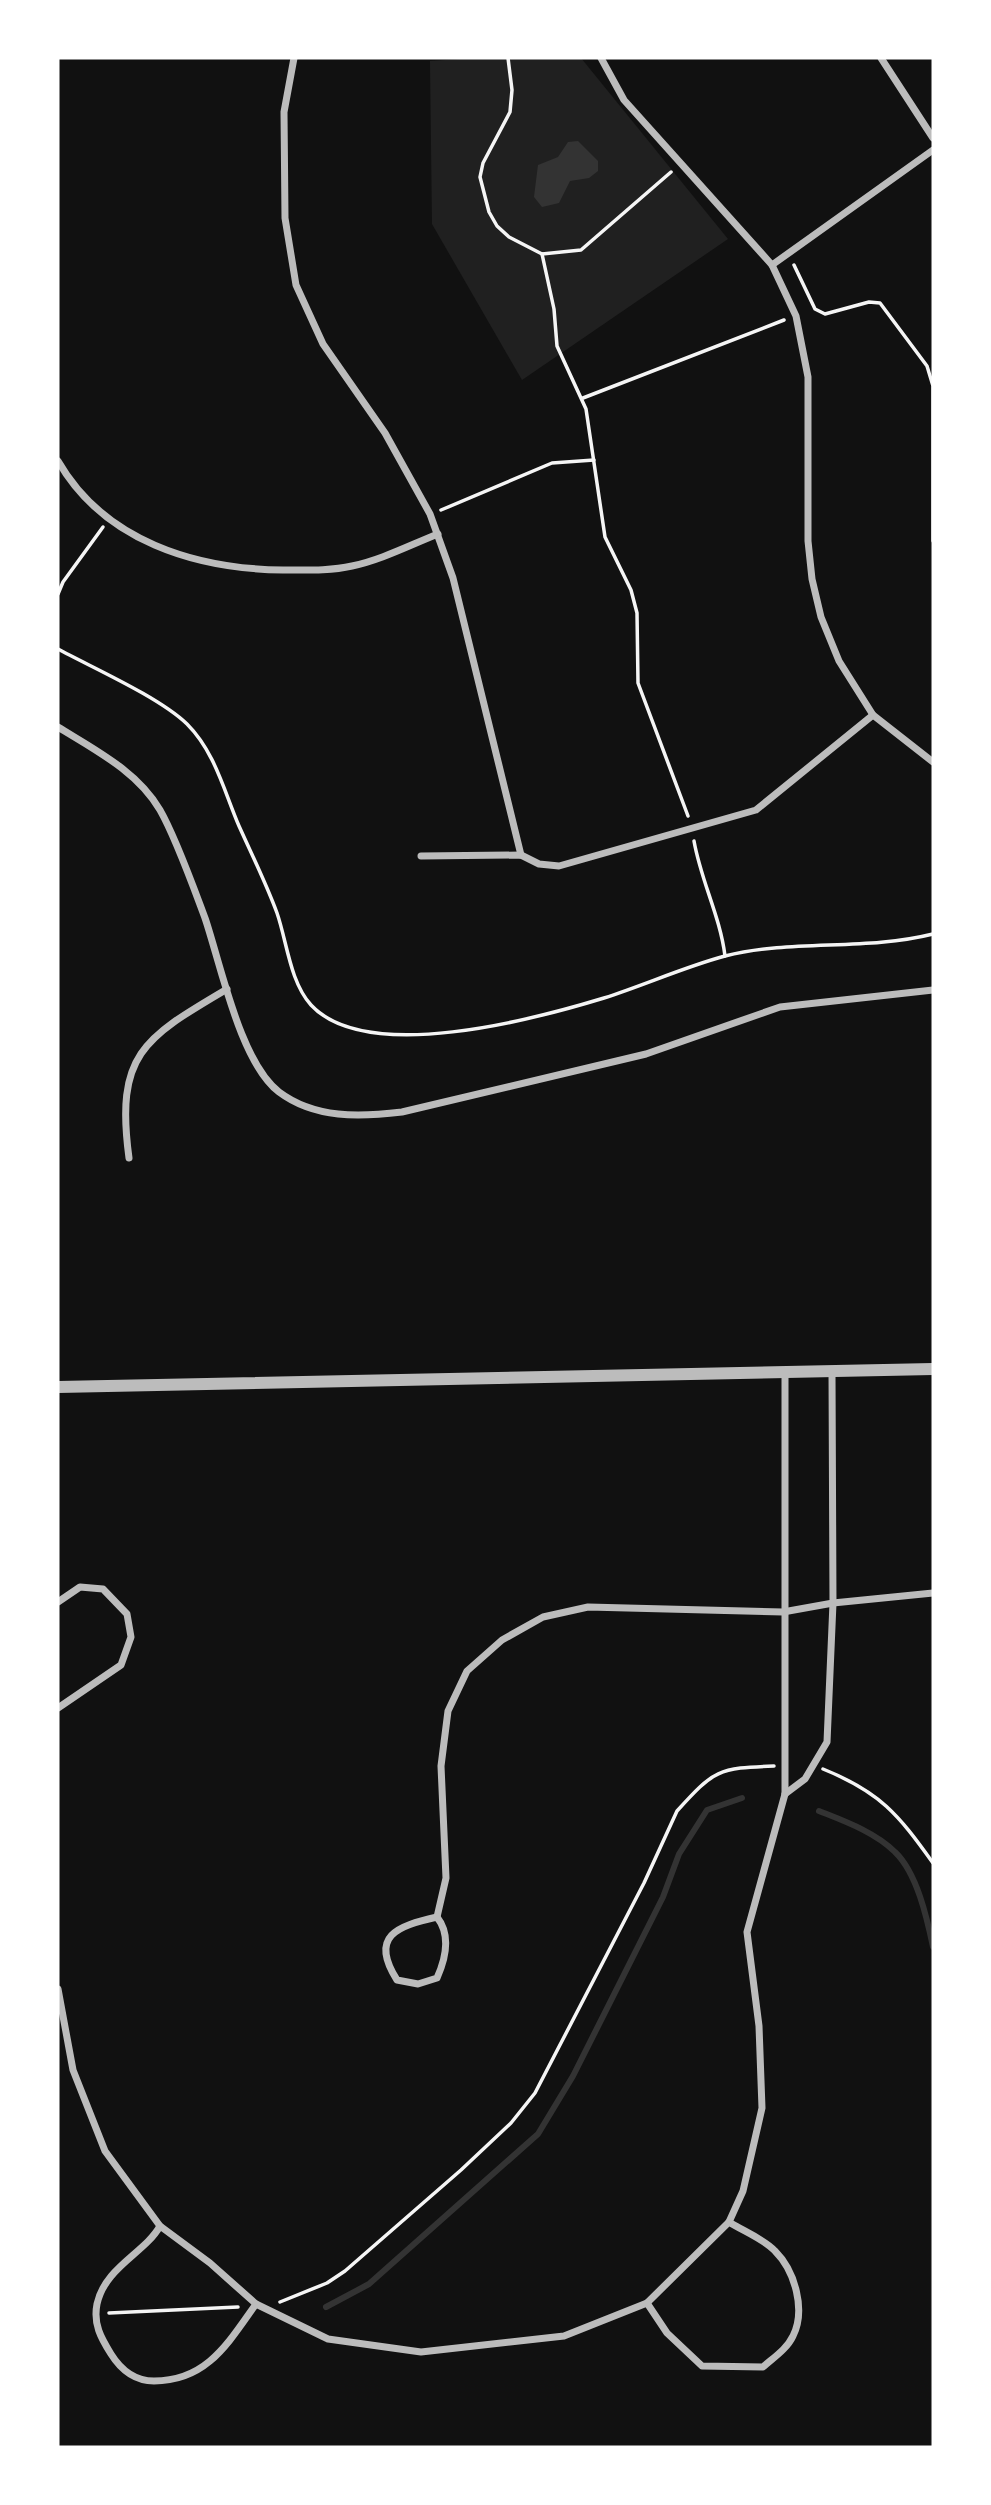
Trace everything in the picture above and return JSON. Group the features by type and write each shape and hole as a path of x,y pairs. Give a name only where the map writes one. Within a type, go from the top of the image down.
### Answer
{"street":[{"path":"294,58 284,111 285,218 296,285 323,344 385,433 430,514 438,534 453,578 522,855"},
{"path":"601,58 624,100 772,265 796,316 808,377 808,541 812,579 821,617 839,661 873,715 933,762"},
{"path":"881,58 933,138"},
{"path":"772,265 933,150"},
{"path":"58,461 71,484 109,519 166,551 216,565 269,570 353,566 438,534"},
{"path":"421,856 522,855 539,864 559,866 692,830 756,810 873,715"},
{"path":"58,727 107,757 140,784 160,811 205,917 227,989 260,1072 279,1091 305,1106 334,1115 369,1116 402,1112 646,1054 780,1007 933,990"},
{"path":"129,1158 125,1129 130,1077 142,1049 169,1023 227,989"},
{"path":"58,1387 933,1369"},
{"path":"785,1794 805,1779 827,1742 833,1603 832,1372"},
{"path":"58,1989 73,2070 105,2151 160,2226 210,2263 256,2304 328,2339 421,2352 564,2336 647,2303 729,2222 743,2191 762,2108 759,2026 747,1932 785,1794 785,1373"},
{"path":"58,1602 80,1587 103,1589 127,1614 131,1637 121,1665 58,1708"},
{"path":"437,1917 396,1930 385,1944 386,1962 397,1980 418,1984 437,1978 444,1962 444,1927 437,1917 446,1878 441,1766 447,1711 467,1671 502,1640 543,1617 588,1607 783,1612 833,1603 933,1593"},
{"path":"647,2303 667,2333 702,2366 762,2367 782,2350 793,2336 800,2308 792,2280 775,2250 729,2222"},
{"path":"160,2226 154,2237 128,2256 102,2291 97,2313 98,2332 119,2366 142,2381 174,2381 203,2369 231,2340 256,2304"}],"path":[{"path":"508,58 510,112 483,163 480,177 483,194 497,226 509,237 542,254 581,250 681,164"},
{"path":"789,253 815,309 825,314 869,302 880,303 927,366 933,386 933,541"},
{"path":"542,254 554,309 557,346 583,398 605,537 631,590 637,612 638,683 685,802 698,862 720,923 725,956"},
{"path":"583,398 815,309"},
{"path":"430,514 552,463 594,460"},
{"path":"58,594 63,582 109,519"},
{"path":"58,649 170,710 202,742 215,764 272,900 299,986 310,1004 325,1017 349,1028 372,1033 429,1036 603,998 725,956 811,944 893,942 933,934"},
{"path":"97,2313 226,2308 287,2301 327,2283 461,2170 511,2123 535,2093 564,2042 677,1811 705,1781 734,1766 785,1765"},
{"path":"812,1767 863,1786 901,1817 933,1863"}],"shaded area":[{"path":"474,58 581,58 728,239 522,380 432,224 430,61"},
{"path":"578,141 598,161 598,171 589,178 570,181 559,203 542,207 534,197 538,165 558,157 568,142"}],"waterway":[{"path":"326,2307 369,2284 538,2134 573,2076 663,1897 679,1854 707,1810 742,1798"},
{"path":"819,1811 869,1833 887,1845 903,1861 920,1896 933,1947"}]}
